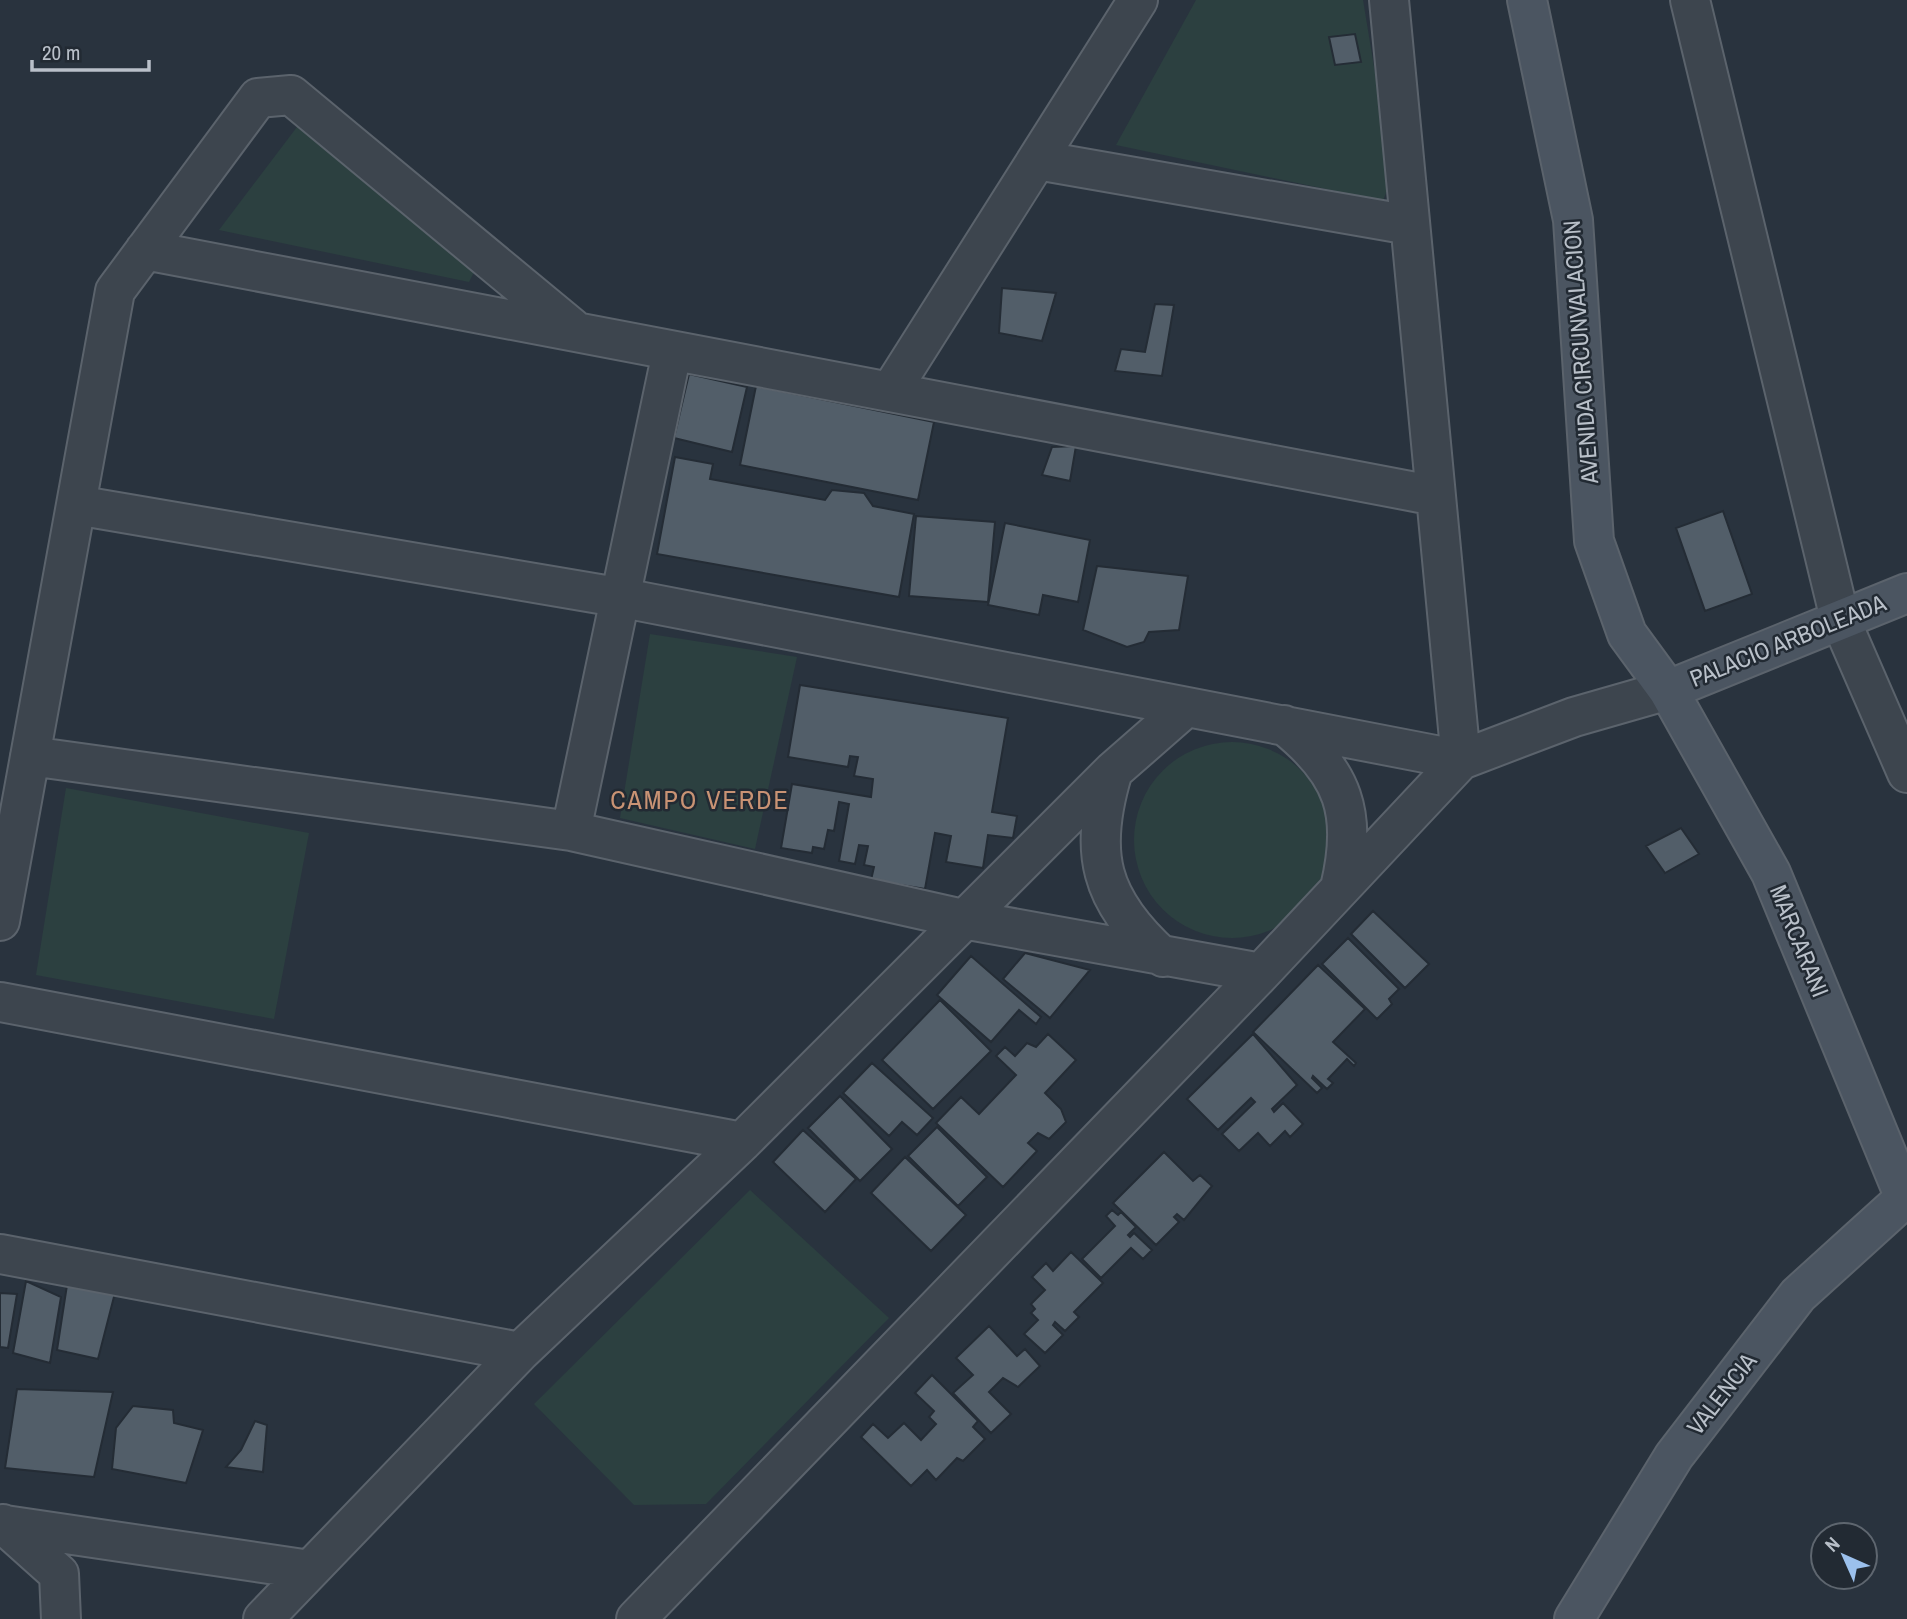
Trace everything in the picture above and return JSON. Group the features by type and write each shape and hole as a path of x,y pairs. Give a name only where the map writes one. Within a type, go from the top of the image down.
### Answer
{"main road":[{"name":"AVENIDA CIRCUNVALACION","path":"1527,0 1573,220 1594,541 1627,634 1668,690"},
{"name":"PALACIO ARBOLEADA","path":"1668,690 1907,593"},
{"name":"MARCARANI","path":"1668,690 1771,873 1906,1200"},
{"name":"VALENCIA","path":"1574,1619 1674,1457 1798,1295 1906,1200"}],"street":[{"path":"890,392 1138,0"},
{"path":"1389,0 1461,760"},
{"path":"1690,0 1840,620 1907,773"},
{"path":"0,921 115,290 258,98 291,94 575,331"},
{"path":"1037,160 1410,225"},
{"path":"145,250 575,331 671,352 1436,495"},
{"path":"571,831 622,598 671,352"},
{"path":"76,505 622,598 1461,760"},
{"path":"636,1619 1261,973 1461,760 1574,717 1668,690"},
{"path":"263,1619 520,1352 742,1142 1114,771 1185,708"},
{"path":"1284,725 1314,749 1335,779 1347,814 1349,852 1340,888"},
{"path":"30,756 571,831 963,919 1261,973"},
{"path":"1114,771 1101,811 1100,852 1108,883 1132,929 1163,957"},
{"path":"0,1002 742,1142"},
{"path":"0,1254 520,1352"},
{"path":"2,1524 310,1570"},
{"path":"2,1524 59,1574 61,1619"}],"green space":[{"path":"1196,0 1363,0 1392,176 1383,201 1116,145"},
{"path":"300,123 476,268 469,282 219,230"},
{"path":"650,634 797,657 755,849 620,818"},
{"path":"1232,742 1269,750 1301,771 1322,803 1330,840 1322,877 1301,909 1269,930 1232,938 1195,930 1163,909 1142,877 1134,840 1142,803 1163,771 1195,750"},
{"path":"66,788 309,833 274,1019 36,975"},
{"path":"750,1190 889,1318 706,1504 634,1505 534,1404"}],"building":[{"path":"1355,34 1361,62 1335,65 1329,37"},
{"path":"1002,288 1056,293 1042,341 999,333"},
{"path":"1155,304 1174,305 1162,376 1115,371 1121,349 1145,352"},
{"path":"689,374 747,387 732,452 674,438"},
{"path":"756,386 934,422 918,500 740,465"},
{"path":"1076,446 1070,481 1042,475 1052,447"},
{"path":"675,457 713,464 710,479 825,500 832,490 864,493 873,506 914,514 899,597 657,554"},
{"path":"1723,511 1752,594 1705,611 1676,528"},
{"path":"916,516 995,522 988,602 909,596"},
{"path":"1005,523 1090,540 1078,602 1043,595 1039,615 988,605"},
{"path":"1097,566 1188,576 1179,630 1149,632 1144,642 1127,647 1083,630"},
{"path":"800,685 1008,718 992,812 1017,816 1013,838 988,835 983,868 946,862 951,836 935,833 925,889 871,880 874,867 864,865 868,846 859,845 855,864 839,861 849,804 839,802 834,831 828,830 824,849 813,847 812,853 781,848 792,784 871,797 873,779 854,776 858,757 850,756 848,767 788,757"},
{"path":"1681,828 1699,854 1665,873 1646,846"},
{"path":"1373,911 1429,964 1405,988 1351,934"},
{"path":"1348,938 1399,989 1389,999 1392,1004 1377,1019 1322,964"},
{"path":"1025,953 1090,970 1050,1018 1003,979"},
{"path":"971,956 1041,1017 1036,1024 1019,1010 991,1042 937,995"},
{"path":"1318,965 1365,1009 1333,1042 1356,1063 1354,1066 1347,1059 1328,1079 1333,1083 1327,1089 1313,1076 1322,1088 1317,1093 1253,1032"},
{"path":"940,1000 991,1051 933,1109 882,1060"},
{"path":"1048,1034 1076,1060 1045,1093 1061,1109 1066,1122 1049,1139 1038,1133 1028,1143 1037,1151 1003,1187 936,1123 961,1097 979,1114 1016,1075 996,1056 1005,1047 1015,1056 1027,1043 1036,1047"},
{"path":"1253,1034 1297,1085 1272,1109 1274,1112 1283,1103 1303,1124 1290,1137 1285,1131 1270,1146 1258,1133 1239,1151 1222,1134 1255,1102 1251,1098 1218,1130 1187,1099"},
{"path":"872,1063 933,1118 917,1135 902,1122 889,1136 843,1093"},
{"path":"840,1096 892,1149 860,1181 808,1128"},
{"path":"937,1127 987,1177 958,1206 908,1156"},
{"path":"803,1130 856,1179 825,1212 773,1162"},
{"path":"1164,1152 1193,1181 1200,1175 1212,1186 1184,1220 1177,1214 1174,1217 1179,1222 1156,1245 1113,1203"},
{"path":"905,1157 966,1215 931,1251 871,1193"},
{"path":"1112,1210 1118,1215 1121,1212 1136,1227 1128,1235 1130,1237 1134,1233 1152,1250 1143,1259 1131,1248 1101,1278 1082,1259 1115,1226 1106,1216"},
{"path":"1071,1252 1103,1283 1074,1312 1079,1317 1065,1331 1055,1322 1053,1325 1063,1335 1045,1353 1024,1334 1038,1320 1031,1313 1035,1309 1031,1304 1045,1290 1032,1277 1046,1263 1053,1271"},
{"path":"26,1281 61,1297 50,1363 13,1353"},
{"path":"67,1285 116,1289 98,1359 57,1350"},
{"path":"0,1293 17,1294 8,1348 0,1347"},
{"path":"989,1326 1017,1356 1025,1349 1040,1366 1018,1387 1003,1378 989,1392 1011,1414 991,1433 953,1393 973,1375 956,1358"},
{"path":"932,1375 978,1421 973,1427 985,1439 963,1461 957,1458 936,1480 927,1470 911,1486 861,1437 873,1424 888,1438 904,1423 921,1440 936,1424 929,1417 934,1411 915,1393"},
{"path":"17,1389 113,1392 94,1477 5,1468"},
{"path":"133,1406 173,1410 174,1423 203,1430 186,1483 112,1469 116,1428"},
{"path":"255,1421 267,1425 263,1472 226,1467 241,1450"}],"district":[{"name":"CAMPO VERDE","path":"700,800"}]}
